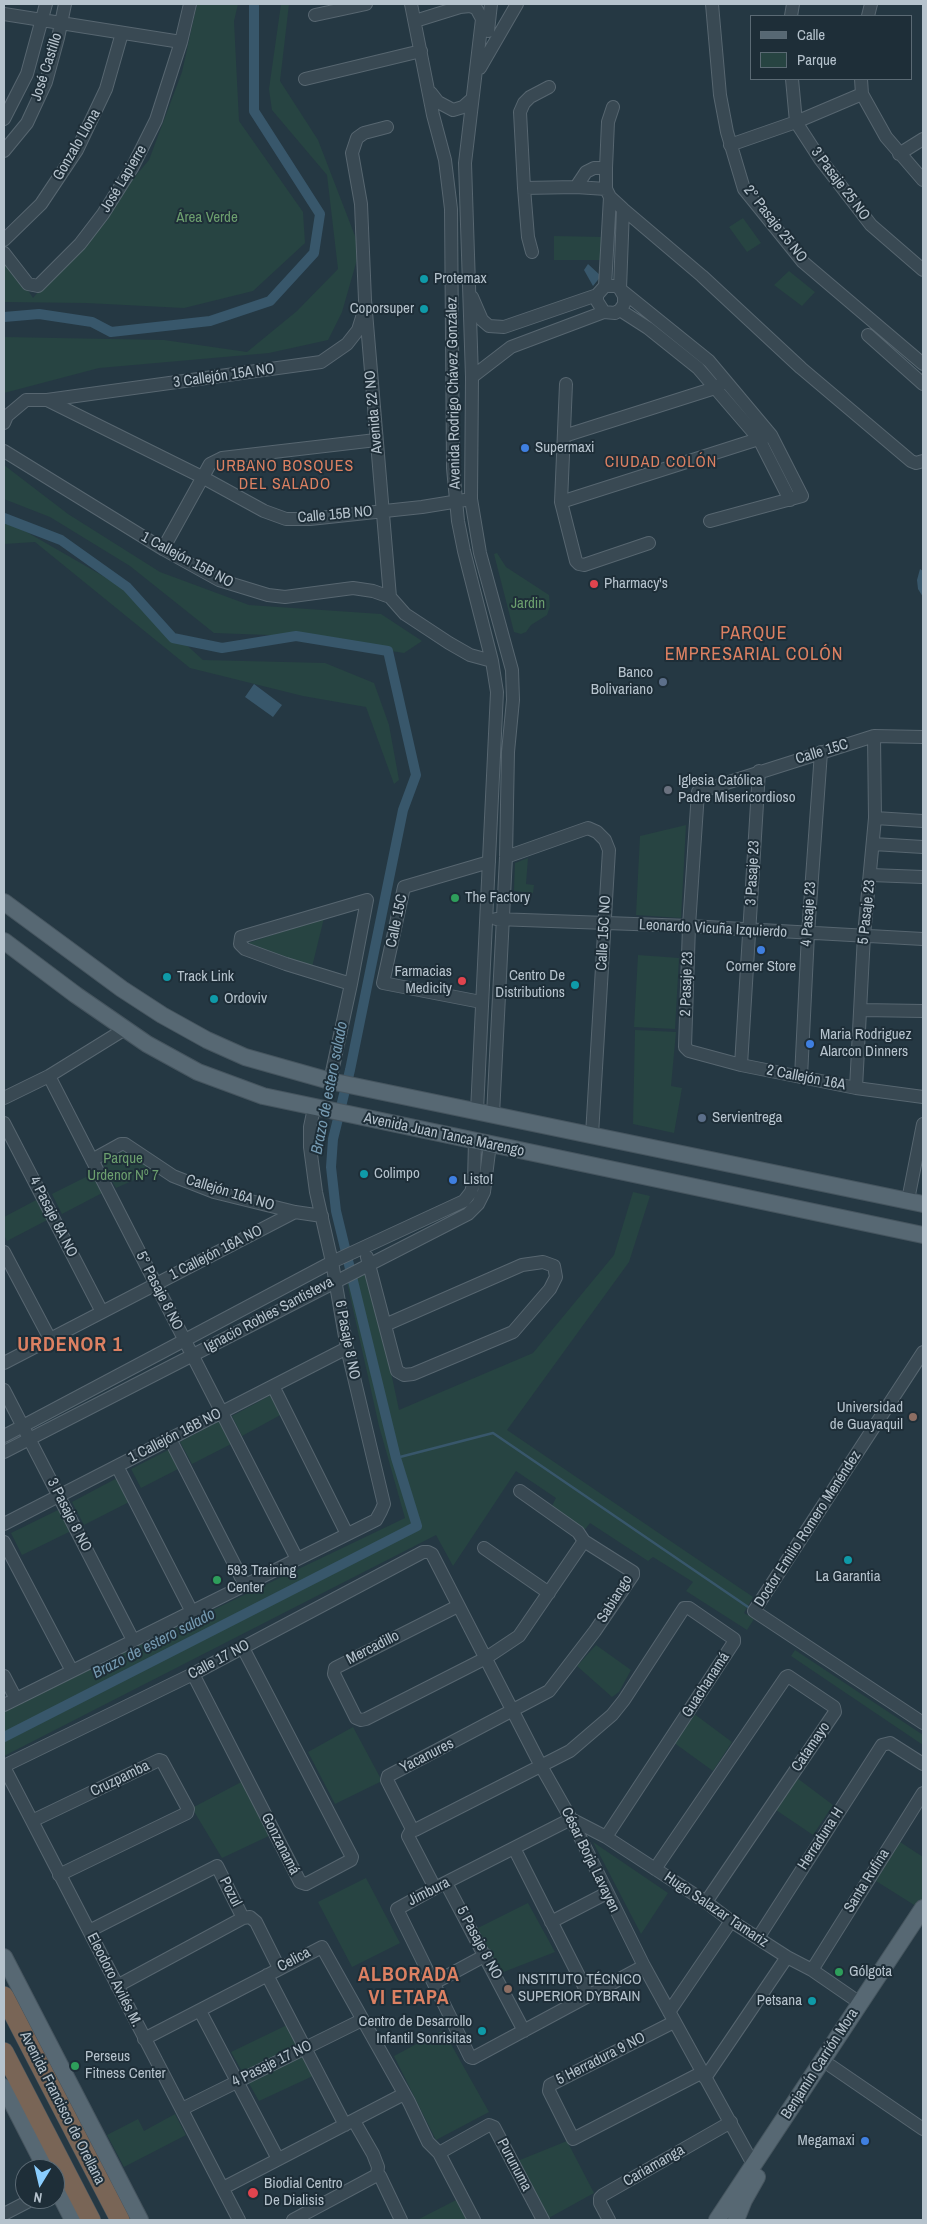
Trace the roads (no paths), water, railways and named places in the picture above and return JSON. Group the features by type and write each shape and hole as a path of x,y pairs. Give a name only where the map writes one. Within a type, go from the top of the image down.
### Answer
{"highway":[{"name":"Avenida Francisco de Orellana","path":"4,1996 120,2220"},
{"name":"Avenida Francisco de Orellana","path":"4,2052 91,2220"}],"main road":[{"name":"Avenida Juan Tanca Marengo","path":"4,902 122,990 207,1040 245,1057 333,1082 918,1202"},
{"name":"Avenida Juan Tanca Marengo","path":"4,941 147,1044 198,1072 263,1096 923,1235"},
{"name":"Benjamín Carrión Mora","path":"717,2220 824,2061 923,1908"},
{"name":"Benjamín Carrión Mora","path":"736,2220 751,2188 923,1928"},
{"name":"Avenida Francisco de Orellana","path":"4,1957 140,2220"},
{"path":"4,2087 41,2159"},
{"path":"65,2205 73,2220"}],"street":[{"name":"José Castillo","path":"4,118 27,74 46,4"},
{"name":"José Castillo","path":"4,150 27,123 46,82 62,24 65,4"},
{"name":"José Lapierre","path":"4,253 28,284 36,287 80,244 124,183 145,144 160,109 181,42 190,4"},
{"path":"315,15 366,4"},
{"path":"413,12 444,4"},
{"path":"476,75 490,24 491,4"},
{"path":"476,75 517,4"},
{"name":"2° Pasaje 25 NO","path":"712,4 720,95 730,146 744,190 803,262 923,364"},
{"path":"413,12 460,7 476,8 482,18 476,75"},
{"name":"Avenida Rodrigo Chávez González","path":"413,12 445,160 451,209 453,468 457,502 464,551 492,661 497,692 487,918 480,1002 477,1111"},
{"path":"4,14 181,42"},
{"name":"Gonzalo Llona","path":"4,240 41,204 77,150 104,96 122,33"},
{"path":"305,79 421,51"},
{"name":"Avenida Rodrigo Chávez González","path":"476,75 465,163 472,377 471,499 480,553 512,670 513,700 508,752 506,857 493,1114"},
{"name":"3 Pasaje 25 NO","path":"792,80 796,122 871,225 923,270"},
{"path":"861,80 862,94 886,137 923,180"},
{"path":"532,252 528,237 520,112 524,103 530,97 549,87"},
{"path":"429,88 438,102 453,110 464,107 472,99"},
{"path":"730,146 796,122 862,94"},
{"path":"604,312 596,302 601,291 608,193 606,168 608,122 613,107"},
{"name":"Avenida 22 NO","path":"387,127 364,133 357,138 352,152 361,204 376,440 390,597"},
{"path":"899,154 923,139"},
{"path":"576,187 586,172 594,168 606,168"},
{"path":"524,188 576,187 608,193 623,209 702,276 801,368 911,462 923,461"},
{"path":"472,377 511,347 604,312 614,313 620,310 624,304 624,296 621,289 623,209"},
{"path":"470,290 482,320 489,326 504,327 601,291 610,285 621,289 709,361 720,385"},
{"name":"3 Callejón 15A NO","path":"4,423 7,416 26,400 47,400 321,362 348,344 362,321 366,300"},
{"path":"620,310 648,328 720,385 765,437 796,498 710,521"},
{"path":"868,335 923,384"},
{"path":"566,384 561,502 576,561 584,565 649,542"},
{"path":"564,436 720,385"},
{"name":"Calle 15B NO","path":"47,400 202,477 264,511 286,519 310,519 471,499"},
{"path":"561,502 765,437"},
{"path":"164,549 210,464 222,458 376,440"},
{"name":"1 Callejón 15B NO","path":"4,452 219,580 268,595 286,597 353,588 373,591 390,597"},
{"path":"390,597 405,614 449,643 470,655 492,661"},
{"name":"Calle 15C","path":"697,794 702,790 759,771 874,736 923,737"},
{"name":"5 Pasaje 23","path":"856,1088 862,1010 864,935 875,818 874,736"},
{"name":"4 Pasaje 23","path":"801,1077 808,934 821,752"},
{"name":"3 Pasaje 23","path":"741,1065 759,771"},
{"name":"2 Pasaje 23","path":"689,1051 685,1047 689,926 697,794"},
{"path":"875,818 923,821"},
{"name":"Calle 15C NO","path":"506,857 588,828 597,832 605,840 609,850 592,1135"},
{"path":"873,844 923,847"},
{"name":"Calle 15C","path":"480,1002 383,983 404,887 489,862"},
{"path":"871,874 923,878"},
{"path":"333,1082 367,900 241,937 240,944 245,949 351,984"},
{"name":"Leonardo Vicuña Izquierdo","path":"487,918 689,926 750,931 923,939"},
{"path":"862,1010 923,1011"},
{"path":"4,1098 48,1076 125,1029"},
{"name":"2 Callejón 16A","path":"689,1051 741,1065 856,1088 923,1098"},
{"name":"5° Pasaje 8 NO","path":"48,1076 297,1559"},
{"name":"6 Pasaje 8 NO","path":"314,1108 310,1127 310,1147 322,1216 340,1278 346,1348 384,1504 376,1520 347,1534"},
{"name":"4 Pasaje 8A NO","path":"4,1123 102,1312"},
{"path":"918,1202 923,1124"},
{"name":"Ignacio Robles Santisteva","path":"4,1436 335,1261 464,1201 473,1187 482,1142"},
{"name":"Ignacio Robles Santisteva","path":"4,1452 474,1209 484,1192 482,1142"},
{"name":"Callejón 16A NO","path":"92,1160 121,1144 125,1144 173,1176 214,1192 295,1212 322,1216"},
{"name":"1 Callejón 16A NO","path":"4,1363 295,1212"},
{"path":"361,1250 368,1264 397,1371 404,1375 414,1374 513,1332 550,1289 556,1277 554,1266 543,1262 522,1264 385,1325"},
{"path":"4,1252 50,1339"},
{"name":"1 Callejón 16B NO","path":"4,1524 346,1348"},
{"name":"Doctor Emilio Romero Menéndez","path":"923,1352 754,1612 923,1723"},
{"path":"4,1705 347,1534 273,1386"},
{"name":"3 Pasaje 8 NO","path":"4,1390 134,1640"},
{"path":"170,1439 245,1585"},
{"path":"117,1466 192,1612"},
{"path":"486,1658 519,1636 584,1541 578,1532 520,1491"},
{"name":"Sabiango","path":"513,1712 549,1691 558,1682 633,1575 633,1572 584,1541"},
{"path":"4,1542 72,1671"},
{"path":"484,1548 549,1593"},
{"name":"Calle 17 NO","path":"4,1766 193,1674 424,1552 432,1554"},
{"name":"César Borja Lavayen","path":"432,1554 541,1766 571,1820 644,1966 753,2164"},
{"name":"Mercadillo","path":"458,1606 334,1669 356,1718 366,1719 486,1658"},
{"name":"Guachanamá","path":"541,1766 570,1752 612,1715 624,1700 684,1608 689,1608 734,1639 734,1642 606,1837"},
{"name":"Gonzanamá","path":"193,1674 300,1882 306,1884 314,1880 351,1860 352,1856 244,1648"},
{"path":"4,1676 16,1699"},
{"name":"Catamayo","path":"655,1869 788,1676 834,1707 835,1712 706,1902"},
{"name":"Yacanures","path":"412,1829 387,1780 388,1776 513,1712"},
{"name":"Herraduna H","path":"758,1938 882,1744 890,1743 923,1764"},
{"name":"Cruzpamba","path":"32,1821 160,1760 188,1809 186,1813 59,1875"},
{"name":"Eleodoro Avilés M.","path":"4,1766 239,2220"},
{"path":"412,1829 415,1830 541,1766"},
{"name":"Santa Rufina","path":"812,1970 923,1793"},
{"name":"Hugo Salazar Tamariz","path":"571,1820 606,1837 706,1902 787,1958 812,1970 860,2003"},
{"name":"Jimbura","path":"571,1820 440,1885 399,1907 397,1912 470,2057 476,2058 644,1966"},
{"name":"5 Pasaje 8 NO","path":"412,1829 408,1836 486,1955 524,2031"},
{"path":"514,1848 589,1996"},
{"name":"Pozul","path":"89,1931 217,1866 243,1918 117,1986"},
{"path":"551,1922 606,1893"},
{"path":"243,1918 250,1917 256,1922 279,1968"},
{"path":"671,2017 731,1921"},
{"name":"Celica","path":"144,2039 319,1947 323,1948 404,2094 428,2142 439,2153"},
{"path":"434,1983 486,1955"},
{"path":"703,2076 787,1958"},
{"path":"267,1975 305,2048 349,2123 373,2154 378,2167 377,2175"},
{"path":"200,2010 278,2159"},
{"name":"5 Herradura 9 NO","path":"671,2017 550,2085 549,2091 573,2139 703,2076"},
{"name":"4 Pasaje 17 NO","path":"182,2109 362,2020"},
{"path":"830,2066 923,2129"},
{"path":"222,2188 404,2094"},
{"name":"Cariamanga","path":"609,2220 600,2203 600,2198 603,2195 730,2122"},
{"name":"Purunuma","path":"439,2153 441,2150 489,2125 494,2127 543,2220"},
{"path":"439,2153 474,2220"},
{"path":"293,2220 377,2175"},
{"path":"377,2175 380,2176 401,2220"}],"water":[{"path":"588,264 601,276 593,286 584,270"},
{"path":"920,569 923,571 923,597 918,589 917,580"},
{"path":"254,684 282,705 273,717 245,697"}],"waterway":[{"name":"Brazo de estero salado","path":"4,317 39,314 92,322 111,332 210,321 270,301 314,253 320,214 254,111 254,4"},
{"name":"Brazo de estero salado","path":"4,518 61,540 127,587 173,638 222,648 296,636 388,651 416,775 403,810 350,1070 333,1139 331,1167 336,1211 396,1458 417,1526 4,1737"},
{"path":"396,1458 493,1433 751,1609"}],"place":[{"name":"Protemax","path":"424,279"},
{"name":"Coporsuper","path":"424,309"},
{"name":"Supermaxi","path":"525,448"},
{"name":"Pharmacy's","path":"594,584"},
{"name":"Banco Bolivariano","path":"663,682"},
{"name":"Iglesia Católica Padre Misericordioso","path":"668,790"},
{"name":"The Factory","path":"455,898"},
{"name":"Corner Store","path":"761,950"},
{"name":"Track Link","path":"167,977"},
{"name":"Farmacias Medicity","path":"462,981"},
{"name":"Centro De Distributions","path":"575,985"},
{"name":"Ordoviv","path":"214,999"},
{"name":"Maria Rodriguez Alarcon Dinners","path":"810,1044"},
{"name":"Servientrega","path":"702,1118"},
{"name":"Colimpo","path":"364,1174"},
{"name":"Listo!","path":"453,1180"},
{"name":"Universidad de Guayaquil","path":"913,1417"},
{"name":"La Garantia","path":"848,1560"},
{"name":"593 Training Center","path":"217,1580"},
{"name":"Gólgota","path":"839,1972"},
{"name":"INSTITUTO TÉCNICO SUPERIOR DYBRAIN","path":"508,1989"},
{"name":"Petsana","path":"812,2001"},
{"name":"Centro de Desarrollo Infantil Sonrisitas","path":"482,2031"},
{"name":"Perseus Fitness Center","path":"75,2066"},
{"name":"Megamaxi","path":"865,2141"},
{"name":"Biodial Centro De Dialisis","path":"253,2193"}],"district":[{"name":"CIUDAD COLÓN","path":"661,463"},
{"name":"URBANO BOSQUES DEL SALADO","path":"285,476"},
{"name":"PARQUE EMPRESARIAL COLÓN","path":"754,644"},
{"name":"URDENOR 1","path":"70,1346"},
{"name":"ALBORADA VI ETAPA","path":"409,1988"}],"park label":[{"name":"Área Verde","path":"207,218"},
{"name":"Jardin","path":"528,604"},
{"name":"Parque Urdenor Nº 7","path":"123,1168"}]}
